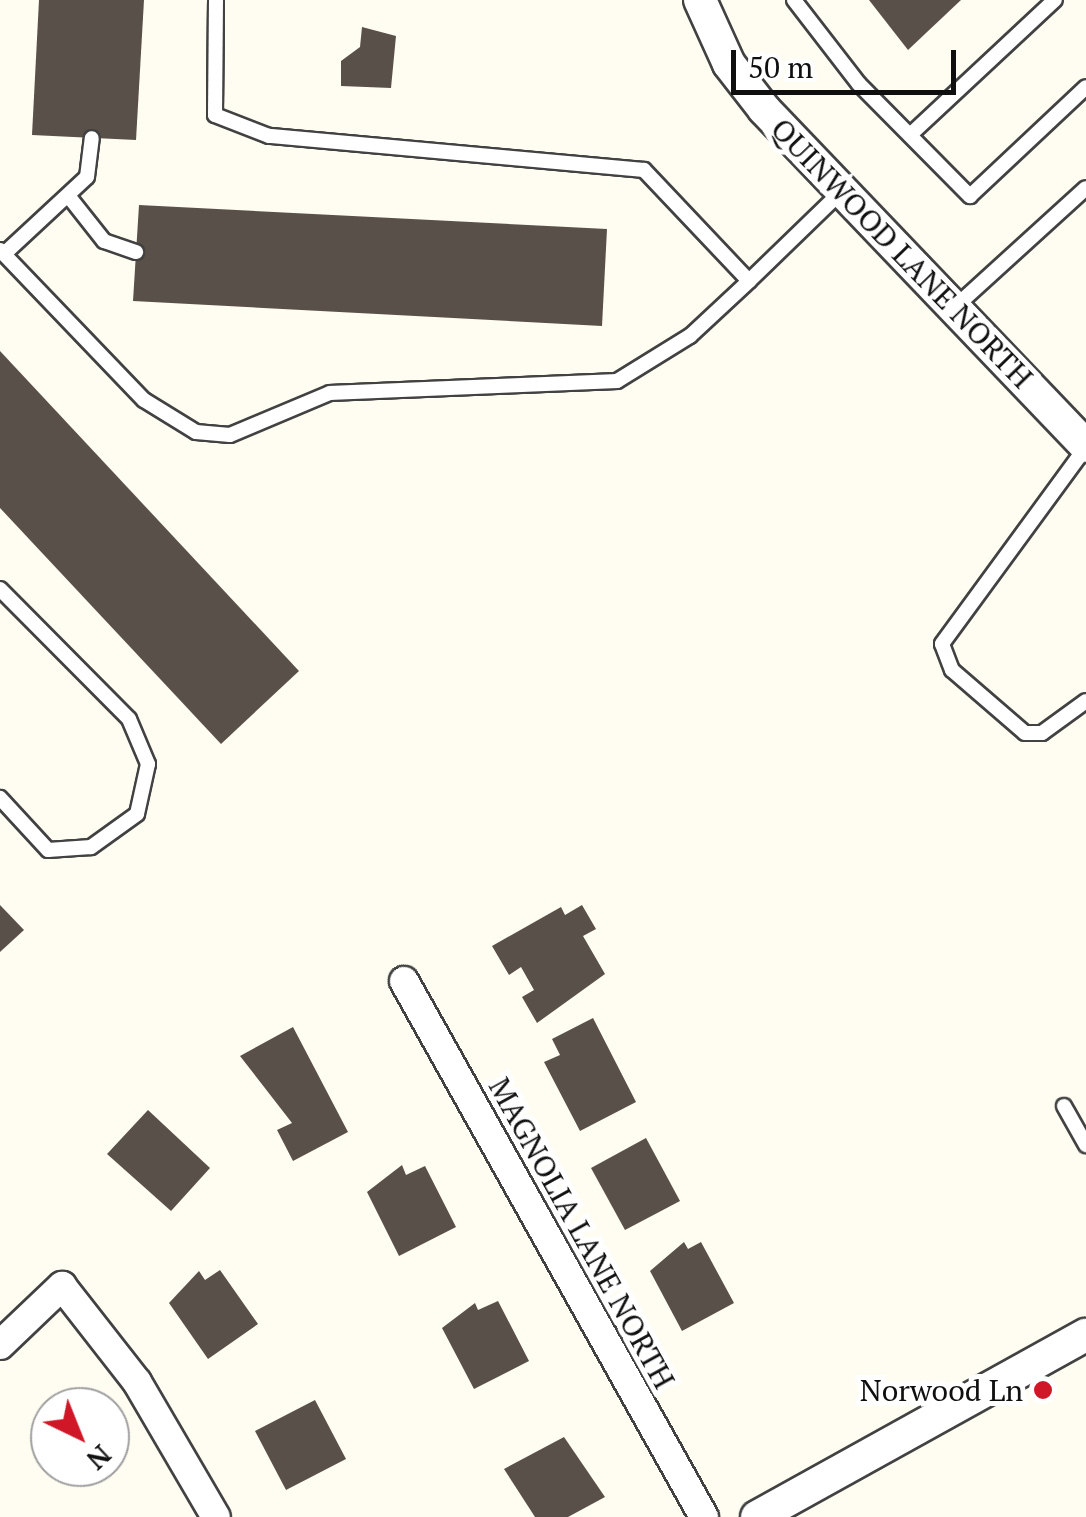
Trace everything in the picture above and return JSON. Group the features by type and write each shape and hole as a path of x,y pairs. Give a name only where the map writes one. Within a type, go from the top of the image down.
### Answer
{"street":[{"name":"QUINWOOD LANE NORTH","path":"700,0 729,64 842,190 1086,447"},
{"name":"MAGNOLIA LANE NORTH","path":"404,980 704,1517"},
{"path":"0,1345 62,1286 137,1382 216,1517"},
{"path":"756,1517 1083,1345"}],"lane":[{"path":"216,0 215,116 269,136 644,170 750,280"},
{"path":"794,0 910,135 970,196 1086,87"},
{"path":"910,135 1055,0"},
{"path":"92,138 87,177 70,198 2,252 144,400 196,432 230,435 330,393 617,380 690,336 842,190"},
{"path":"954,308 1086,188"},
{"path":"70,198 104,242 136,252"},
{"path":"1086,447 942,644 952,670 1025,733 1042,733 1086,701"},
{"path":"0,589 130,719 148,764 137,814 91,846 48,850 0,798"},
{"path":"1064,1106 1086,1145"}],"building":[{"path":"39,0 144,0 136,140 32,135"},
{"path":"869,0 961,0 908,50"},
{"path":"362,27 396,36 391,88 341,86 341,61 360,47"},
{"path":"139,205 607,229 602,326 133,301"},
{"path":"0,351 299,671 221,744 0,508"},
{"path":"0,905 24,930 0,952"},
{"path":"582,905 596,929 583,936 605,974 537,1023 522,997 534,990 521,967 509,975 492,946 561,907 565,915"},
{"path":"593,1018 636,1102 580,1131 544,1062 560,1055 552,1039"},
{"path":"293,1027 348,1132 293,1161 277,1130 292,1123 240,1056"},
{"path":"148,1110 210,1168 171,1211 107,1154"},
{"path":"646,1138 680,1201 625,1230 591,1168"},
{"path":"402,1165 406,1175 425,1166 456,1227 399,1256 367,1192"},
{"path":"684,1242 688,1249 701,1242 734,1303 682,1331 650,1271"},
{"path":"220,1270 258,1324 208,1359 169,1303 199,1271 205,1280"},
{"path":"498,1301 529,1361 474,1389 442,1328 475,1303 478,1310"},
{"path":"315,1400 346,1459 286,1490 255,1431"},
{"path":"564,1437 605,1497 568,1517 535,1517 504,1469"}],"place":[{"name":"Norwood Ln","path":"1043,1390"}]}
